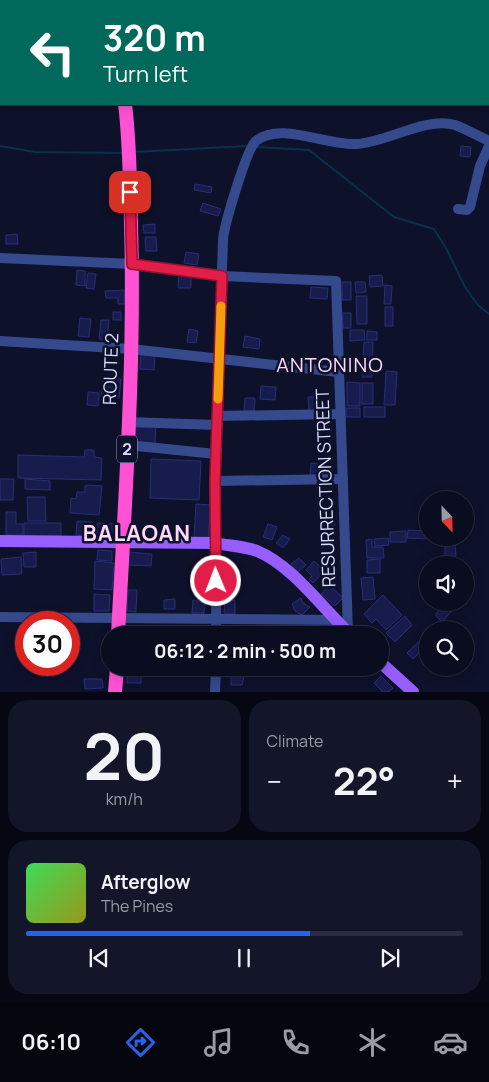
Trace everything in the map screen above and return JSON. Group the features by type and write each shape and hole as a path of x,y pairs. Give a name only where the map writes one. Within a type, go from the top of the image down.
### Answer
{"highway":[{"name":"ROUTE 2","path":"118,626 131,350 132,264 129,151 125,105"},
{"path":"115,692 116,676"}],"main road":[{"path":"0,541 215,544 249,549 263,554 291,574 342,626"},
{"path":"389,670 413,692"}],"street":[{"path":"216,626 215,481 223,241 246,162 253,145 261,138 275,133 356,144 394,136 426,125 446,124 454,125 489,141"},
{"path":"458,209 467,210 470,207 480,166 489,146"},
{"path":"0,258 132,264 222,276"},
{"name":"RESURRECTION STREET","path":"222,276 336,282 339,414 350,626"},
{"path":"0,341 220,358 338,372"},
{"path":"128,422 339,414"},
{"path":"127,444 216,454"},
{"path":"215,481 343,479"},
{"path":"0,617 336,620"},
{"path":"215,692 216,676"}],"building":[{"path":"461,146 471,147 470,157 460,156"},
{"path":"195,184 212,187 211,193 194,190"},
{"path":"203,203 221,209 218,216 200,211"},
{"path":"155,224 155,233 144,233 143,225"},
{"path":"17,234 18,244 6,244 6,235"},
{"path":"145,237 156,237 157,251 146,251"},
{"path":"186,252 199,254 197,265 184,263"},
{"path":"77,270 85,271 85,286 76,285"},
{"path":"88,273 96,274 94,289 86,288"},
{"path":"179,274 191,275 191,288 178,288"},
{"path":"382,275 383,286 370,287 369,276"},
{"path":"342,282 351,282 351,300 342,300"},
{"path":"355,282 365,282 366,292 356,293"},
{"path":"385,285 392,286 391,304 384,304"},
{"path":"311,287 328,288 327,299 310,298"},
{"path":"125,290 125,304 118,304 118,298 106,298 105,291"},
{"path":"356,296 367,296 367,324 357,324"},
{"path":"385,307 393,307 393,326 385,326"},
{"path":"113,312 121,312 121,320 113,320"},
{"path":"342,313 351,313 351,328 343,328"},
{"path":"80,318 91,319 89,337 78,336"},
{"path":"101,320 109,320 107,340 99,339"},
{"path":"189,329 198,331 196,343 187,342"},
{"path":"350,330 364,330 365,340 350,341"},
{"path":"367,331 377,332 377,340 367,340"},
{"path":"245,336 260,339 259,349 243,347"},
{"path":"364,342 373,342 372,377 362,377"},
{"path":"141,355 155,356 154,370 140,369"},
{"path":"386,371 397,372 395,405 384,405"},
{"path":"103,378 121,379 119,398 101,397"},
{"path":"347,382 360,383 360,406 347,406"},
{"path":"362,383 373,383 373,404 362,404"},
{"path":"261,386 276,387 275,400 260,399"},
{"path":"88,392 99,393 98,406 87,405"},
{"path":"308,397 315,397 315,410 309,411"},
{"path":"245,398 255,398 254,412 244,411"},
{"path":"364,407 385,407 385,417 364,417"},
{"path":"346,408 360,408 360,417 346,417"},
{"path":"136,424 156,425 155,443 135,442"},
{"path":"85,450 94,450 94,457 102,458 101,480 18,478 18,455 84,457"},
{"path":"151,459 201,461 199,500 150,498"},
{"path":"311,463 318,464 317,478 310,478"},
{"path":"0,479 14,479 13,500 0,500"},
{"path":"25,479 50,481 50,490 25,489"},
{"path":"85,485 102,486 99,515 70,513 71,498 76,499 77,492 85,492"},
{"path":"27,497 45,497 46,521 28,521"},
{"path":"196,504 211,505 208,539 194,538"},
{"path":"6,512 16,512 16,524 23,524 23,535 6,535"},
{"path":"324,515 334,515 335,525 325,526"},
{"path":"77,521 92,522 91,536 76,535"},
{"path":"24,523 61,523 61,536 24,536"},
{"path":"97,523 117,524 117,537 97,536"},
{"path":"268,524 277,527 272,540 263,537"},
{"path":"408,530 419,531 419,538 407,538"},
{"path":"406,531 406,542 390,542 390,532"},
{"path":"283,535 290,539 283,548 276,543"},
{"path":"388,538 389,545 375,546 374,539"},
{"path":"372,539 372,547 383,547 384,558 367,558 366,540"},
{"path":"445,546 455,546 456,556 445,556"},
{"path":"98,550 112,551 112,561 97,560"},
{"path":"36,552 36,567 24,567 23,553"},
{"path":"129,552 152,554 151,566 128,565"},
{"path":"21,557 22,574 2,575 1,559"},
{"path":"299,558 306,565 297,573 291,564"},
{"path":"380,559 380,573 367,573 367,560"},
{"path":"95,561 114,563 112,590 94,589"},
{"path":"314,561 322,568 324,565 327,568 313,583 309,579 312,576 306,570"},
{"path":"373,577 375,599 363,600 361,578"},
{"path":"223,579 240,579 239,593 232,593 232,598 226,598"},
{"path":"329,585 343,598 335,606 321,594"},
{"path":"128,590 137,590 136,612 127,611"},
{"path":"94,594 110,595 109,611 94,611"},
{"path":"383,595 402,615 389,627 382,626 376,619 372,623 364,614"},
{"path":"301,598 303,603 310,607 302,615 295,611 292,604"},
{"path":"175,599 175,609 164,609 164,600"},
{"path":"193,600 205,603 204,613 192,613"},
{"path":"225,600 235,600 235,614 224,614"},
{"path":"438,611 451,611 443,621 435,615"},
{"path":"405,616 412,625 395,642 389,636 389,630"},
{"path":"419,642 419,653 413,659 407,653"},
{"path":"127,676 141,676 141,683 127,683"},
{"path":"231,676 244,676 242,685 231,685"},
{"path":"381,676 393,688 389,692 383,692 374,683"},
{"path":"84,679 102,679 103,688 85,689"}],"waterway":[{"path":"0,146 35,152 125,153"},
{"path":"134,152 247,146"},
{"path":"257,147 309,150 394,217 434,229 446,248 465,287 478,305 489,314"}],"slow traffic":[{"path":"218,399 221,306"}],"district":[{"name":"ANTONINO","path":"330,365"},
{"name":"BALAOAN","path":"137,533"}],"route":[{"path":"130,192 132,264 222,276 215,481 216,581"}]}
